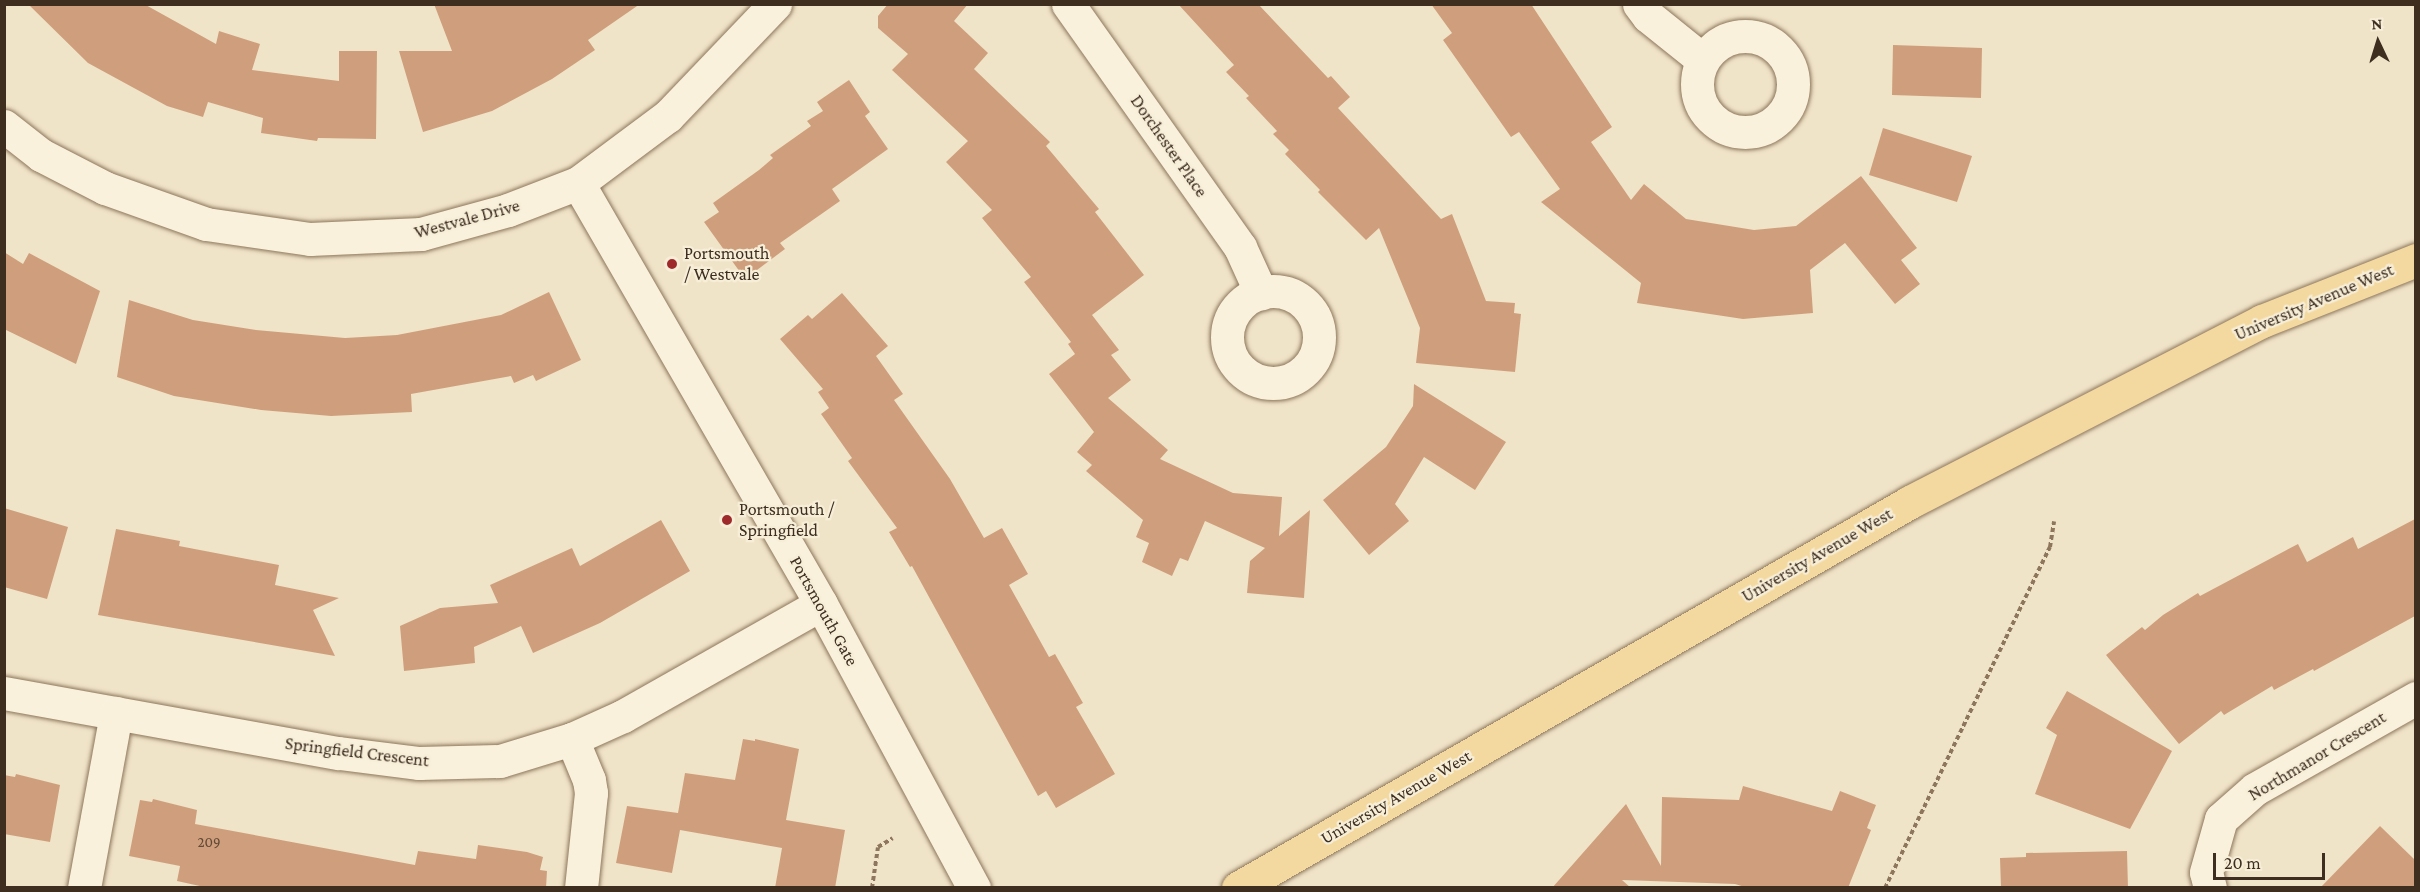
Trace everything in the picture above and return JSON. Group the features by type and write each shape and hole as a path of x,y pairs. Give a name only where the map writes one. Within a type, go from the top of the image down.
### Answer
{"main road":[{"name":"University Avenue West","path":"1238,888 1910,502 2262,321 2415,260"}],"street":[{"name":"Westvale Drive","path":"4,126 41,155 105,188 206,224 310,239 421,234 508,210 578,183 668,116 775,4"},
{"name":"Dorchester Place","path":"1068,4 1240,247 1261,293"},
{"path":"1640,4 1648,16 1703,60"},
{"name":"Portsmouth Gate","path":"578,183 821,604 974,888"},
{"name":"Springfield Crescent","path":"4,693 339,753 418,763 500,761 572,740 623,716 821,604"},
{"name":"Northmanor Crescent","path":"2210,888 2206,872 2220,819 2255,789 2415,698"},
{"path":"84,888 116,713"},
{"path":"572,740 589,780 591,793 581,888"}],"path":[{"path":"1886,888 2050,547 2054,521"},
{"path":"872,888 878,847 893,838"}],"building":[{"path":"28,4 144,4 216,44 219,31 260,44 252,70 339,81 339,51 377,51 376,139 318,138 317,141 261,133 263,118 208,102 203,117 167,106 88,63"},
{"path":"434,4 640,4 588,40 595,50 552,79 492,111 423,132 399,51 452,51"},
{"path":"888,4 968,4 954,21 988,53 974,69 1050,142 1046,146 1099,209 1095,212 1144,275 1092,315 1119,350 1111,355 1131,380 1108,398 1168,450 1160,459 1233,493 1282,497 1279,536 1310,510 1304,598 1247,593 1250,561 1265,548 1205,521 1188,561 1180,558 1172,576 1142,562 1149,543 1136,537 1143,520 1086,471 1092,465 1077,452 1094,432 1049,374 1075,354 1068,344 1071,342 1024,282 1031,277 982,218 992,210 946,162 968,141 892,70 908,54 878,28 878,16"},
{"path":"1178,4 1258,4 1328,78 1331,76 1350,97 1338,108 1441,219 1452,214 1486,301 1515,303 1514,313 1521,314 1515,372 1416,363 1420,328 1379,228 1366,240 1318,192 1320,190 1285,154 1289,150 1273,134 1277,131 1246,98 1249,96 1226,72 1234,65"},
{"path":"1431,4 1531,4 1612,127 1591,142 1631,200 1644,184 1686,219 1754,230 1796,226 1861,176 1917,248 1901,260 1920,284 1895,304 1845,243 1810,270 1813,313 1743,319 1637,303 1641,283 1541,202 1560,189 1519,132 1511,137 1443,40 1452,33"},
{"path":"1893,45 1982,48 1981,98 1892,95"},
{"path":"849,80 870,112 865,116 888,149 832,189 840,201 780,243 785,249 745,279 704,222 719,212 713,203 759,170 773,158 770,155 811,126 807,121 823,111 817,102"},
{"path":"1883,128 1972,156 1957,202 1869,175"},
{"path":"4,252 23,264 29,253 100,291 76,364 4,329"},
{"path":"549,292 581,360 536,381 533,375 514,383 511,376 411,394 412,412 331,416 261,410 174,396 117,377 129,300 193,320 256,330 345,338 397,335 501,315"},
{"path":"842,293 888,346 876,356 903,394 894,400 950,479 984,538 1002,528 1028,574 1009,585 1049,657 1055,654 1083,703 1076,707 1115,774 1056,808 1046,791 1038,796 912,566 910,567 889,532 897,528 848,461 852,458 821,414 829,408 818,392 823,389 780,339 808,315 812,319"},
{"path":"1414,384 1506,442 1475,490 1424,457 1395,504 1409,521 1369,555 1323,500 1386,447 1413,406"},
{"path":"4,508 68,527 47,599 4,587"},
{"path":"2415,519 2415,616 2314,671 2313,669 2274,690 2272,686 2224,715 2221,711 2179,744 2106,655 2142,627 2145,630 2163,615 2198,593 2200,596 2298,544 2307,562 2353,537 2358,549"},
{"path":"661,520 690,571 600,623 533,653 521,626 474,647 475,663 404,671 400,626 440,608 498,603 490,585 572,548 580,566"},
{"path":"116,529 180,541 179,546 279,565 275,585 339,598 313,610 335,656 98,615"},
{"path":"2067,691 2172,751 2130,829 2035,794 2057,735 2046,728"},
{"path":"743,739 755,741 755,739 799,749 786,820 845,830 835,888 775,888 782,848 680,830 672,873 616,863 627,806 678,813 685,773 735,780"},
{"path":"16,774 60,785 50,842 4,834 4,775 15,777"},
{"path":"1743,786 1832,811 1840,791 1876,805 1867,828 1871,830 1848,888 1748,888 1735,884 1622,880 1631,888 1552,888 1626,804 1661,866 1662,797 1739,800"},
{"path":"153,799 197,810 195,824 415,865 418,851 476,859 478,845 527,852 543,857 540,870 547,871 546,888 209,888 177,881 180,866 129,856 140,800 152,802"},
{"path":"2380,826 2415,860 2415,888 2320,888"},
{"path":"2127,851 2128,888 2001,888 2000,858 2026,857 2026,853"}],"place":[{"name":"Portsmouth / Westvale","path":"672,264"},
{"name":"Portsmouth / Springfield","path":"727,520"}]}
